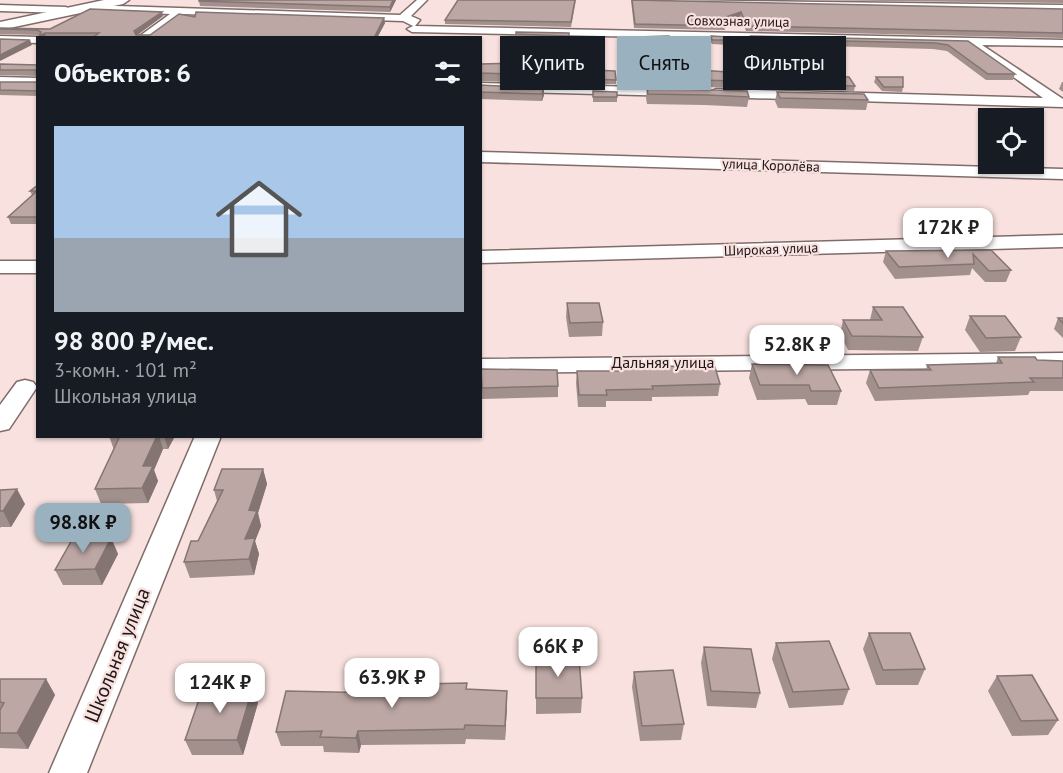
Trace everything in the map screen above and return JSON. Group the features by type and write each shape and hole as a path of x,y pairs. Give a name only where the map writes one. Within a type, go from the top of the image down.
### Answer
{"street":[{"path":"0,8 66,10 123,0"},
{"path":"403,18 422,0"},
{"path":"668,0 922,3 1063,8"},
{"path":"922,3 968,40 1061,104"},
{"path":"86,8 403,18 415,20 409,33"},
{"path":"0,26 66,10"},
{"path":"145,36 179,12"},
{"name":"Совхозная улица","path":"409,33 1063,43"},
{"path":"0,39 36,40"},
{"path":"0,81 36,82"},
{"path":"482,87 1061,104"},
{"name":"улица Королёва","path":"482,157 1063,174"},
{"name":"Широкая улица","path":"482,258 1063,242"},
{"path":"0,267 31,267"},
{"name":"Дальняя улица","path":"482,366 1063,360"},
{"path":"0,388 31,387"},
{"path":"0,423 31,387"},
{"name":"Школьная улица","path":"68,773 207,438"}],"building":[{"path":"199,0 393,0 390,7"},
{"path":"458,0 575,0 571,22 445,20"},
{"path":"632,0 1063,9 1063,33 747,26 741,12 723,18 725,26 635,24"},
{"path":"90,9 162,12 134,31 136,35 150,35 179,14 195,17 196,12 384,18 375,36 95,36 99,33 45,33 39,36 41,32 37,30 0,28 50,29"},
{"path":"516,32 569,33 569,36 516,34"},
{"path":"711,36 723,37 723,40 712,40"},
{"path":"846,38 968,41 1015,74 988,74 948,45 846,41"},
{"path":"0,39 30,40 0,55"},
{"path":"0,64 36,65 36,70 0,70"},
{"path":"482,64 500,64 500,74 482,73"},
{"path":"605,71 615,71 616,80 605,80"},
{"path":"711,71 723,72 723,81 711,80"},
{"path":"846,77 849,77 855,86 846,86"},
{"path":"876,77 903,77 903,87 884,87"},
{"path":"0,82 36,82 36,91 0,90"},
{"path":"482,85 500,86 500,90 543,90 542,94 482,92"},
{"path":"647,90 711,90 747,91 749,97 707,95 648,94"},
{"path":"593,91 617,92 617,97 593,97"},
{"path":"777,92 864,94 868,100 780,98"},
{"path":"36,192 36,217 8,217"},
{"path":"991,250 1011,270 989,271 973,254 974,264 899,267 886,251"},
{"path":"567,303 599,303 603,322 570,323"},
{"path":"873,307 903,307 923,337 852,336 843,320 882,320"},
{"path":"970,316 1005,316 1021,337 986,338"},
{"path":"998,357 1035,357 1037,360 1063,361 1063,378 1030,378 1034,382 879,388 870,370 931,370 927,365 1002,363"},
{"path":"752,364 828,365 841,391 811,391 809,385 760,385"},
{"path":"663,366 715,367 720,384 652,386 653,389 606,390 607,395 579,395 577,371 620,371 620,368 663,368"},
{"path":"482,369 557,370 558,386 482,388"},
{"path":"119,438 156,438 143,466 153,466 142,488 95,489"},
{"path":"222,469 263,469 249,510 257,511 245,539 255,538 249,559 184,562 191,541 198,541 223,490 214,490"},
{"path":"17,489 3,511 0,511 0,490"},
{"path":"73,538 111,538 95,569 55,570"},
{"path":"869,633 910,633 925,669 883,670"},
{"path":"829,641 849,689 793,692 776,643"},
{"path":"704,647 751,649 760,693 711,691"},
{"path":"579,657 582,698 536,698 536,658"},
{"path":"673,670 684,724 642,726 634,672"},
{"path":"1032,675 1058,720 1021,721 997,676"},
{"path":"0,679 46,679 17,733 0,733 0,710 4,703 0,702"},
{"path":"417,679 417,684 467,683 466,689 507,691 505,726 465,725 464,729 358,731 356,738 320,737 322,731 276,732 286,691 380,693 381,681"},
{"path":"253,687 237,740 185,740 203,688"}]}
